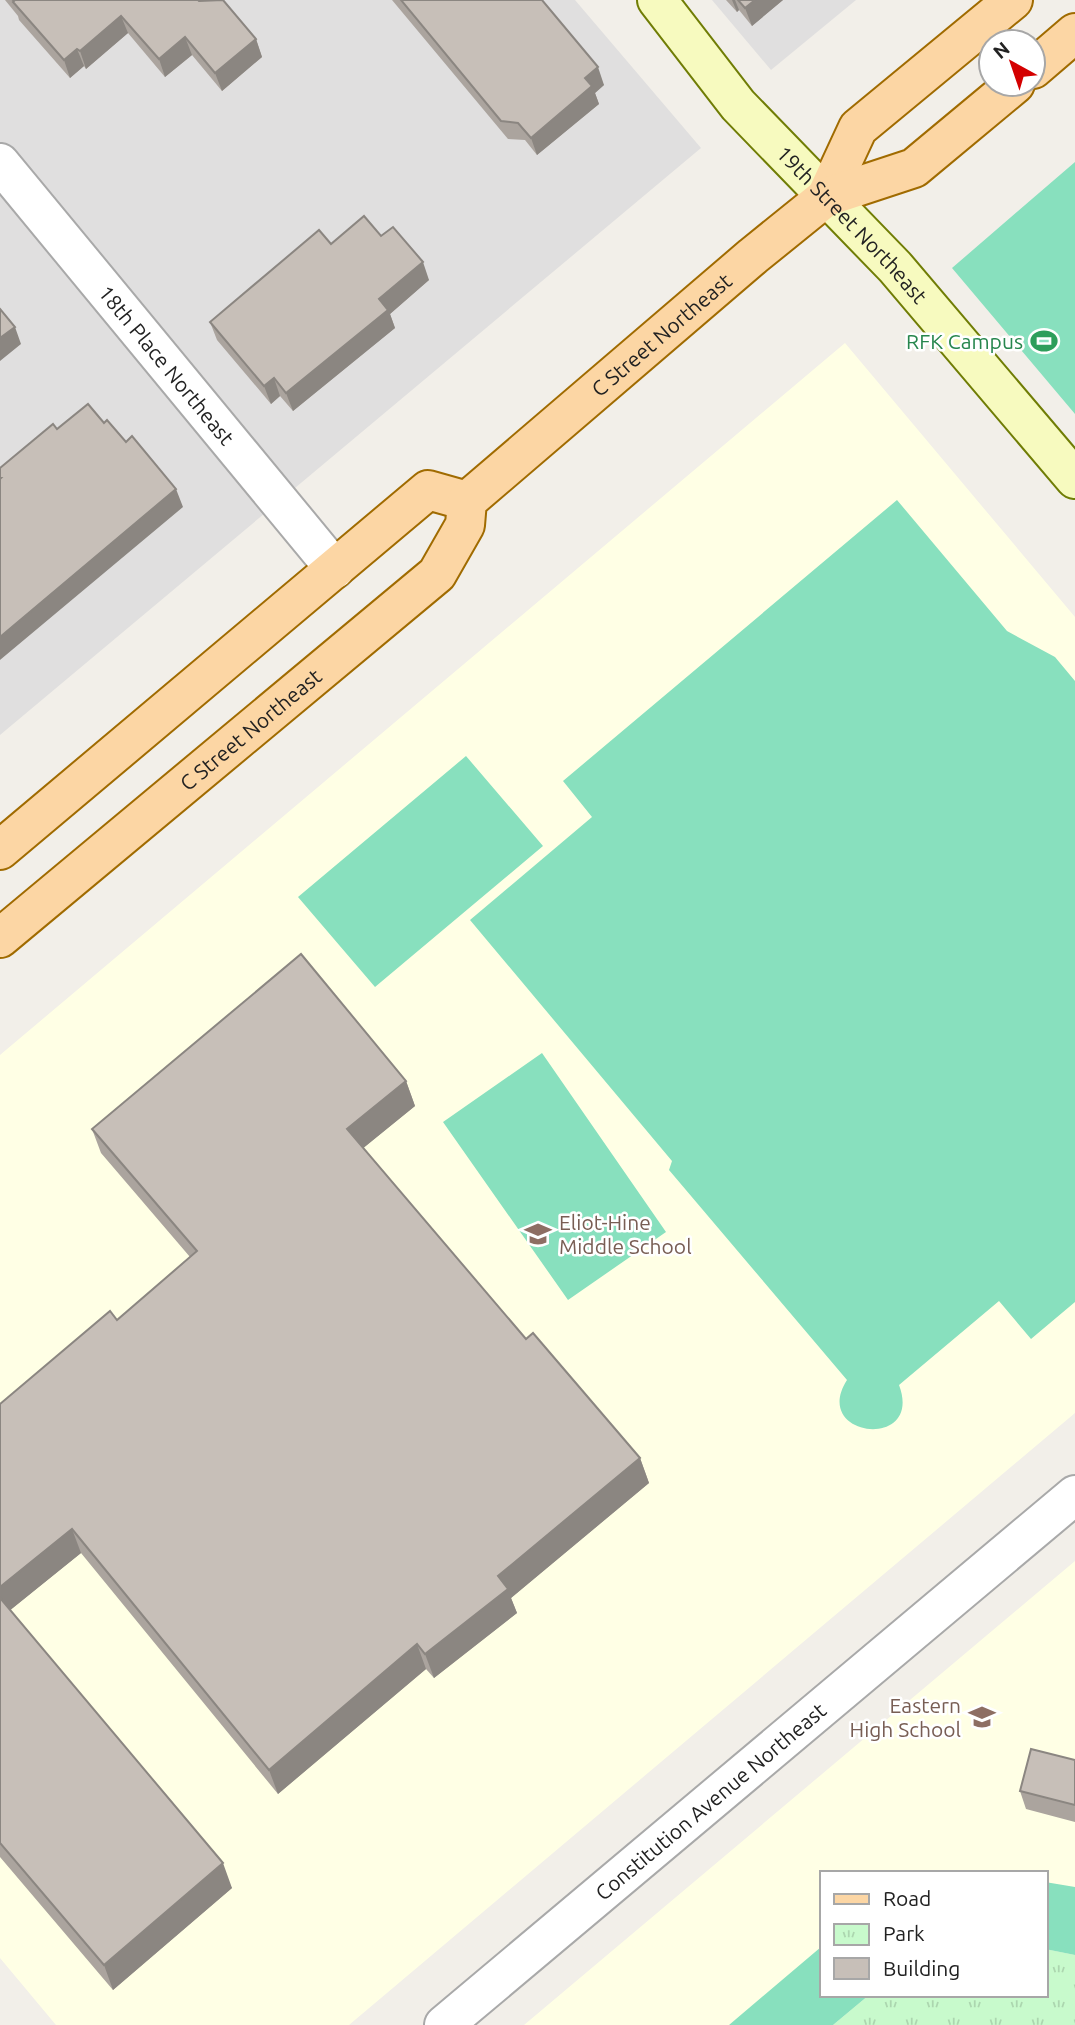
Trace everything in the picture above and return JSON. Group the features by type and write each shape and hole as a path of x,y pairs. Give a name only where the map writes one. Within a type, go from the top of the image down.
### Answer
{"main road":[{"name":"19th Street Northeast","path":"657,0 738,105 895,267 1075,479"},
{"name":"C Street Northeast","path":"826,197 859,128 1013,0"},
{"path":"1047,57 1075,33"},
{"name":"C Street Northeast","path":"0,938 436,574 465,525 467,501 753,256 826,197 914,168 998,98"},
{"path":"0,850 428,490 467,501"}],"street":[{"name":"18th Place Northeast","path":"0,163 335,569"},
{"name":"Constitution Avenue Northeast","path":"444,2025 1075,1495"}],"shaded area":[{"path":"0,0 575,0 701,148 0,735"},
{"path":"712,0 856,0 771,70"},
{"name":"Eliot-Hine Middle School","path":"845,343 1075,617 1075,1413 349,2025 56,2025 0,1958 0,1055"},
{"name":"Eastern High School","path":"1075,1561 1075,2025 524,2025"}],"green space":[{"name":"RFK Campus","path":"1075,162 1075,414 952,268"},
{"path":"897,500 1007,631 1055,657 1075,681 1075,1302 1031,1339 999,1301 899,1385 902,1406 896,1420 884,1428 868,1429 854,1424 843,1415 840,1400 847,1380 669,1170 672,1161 470,920 592,817 563,781"},
{"path":"466,756 543,846 375,987 298,897"},
{"path":"542,1053 666,1232 568,1300 443,1122"},
{"path":"1047,1882 1075,1887 1075,1955 1047,1949"},
{"path":"820,1948 820,1997 867,1997 833,2025 729,2025"},
{"path":"1047,1949 1075,1955 1075,2025 833,2025 867,1997 1047,1997"}],"building":[{"path":"13,0 223,0 256,39 215,73 185,37 159,59 121,16 80,51 77,49 64,60"},
{"path":"401,0 542,0 598,67 585,78 592,86 531,138 518,123 501,121"},
{"path":"738,0 755,0 745,8"},
{"path":"364,216 381,236 393,227 423,262 379,299 388,310 286,393 274,378 264,386 210,322 319,230 331,244"},
{"path":"0,309 15,327 0,338"},
{"path":"88,404 104,423 107,420 126,442 132,436 176,489 0,637 0,468 53,424 57,429"},
{"path":"301,954 406,1081 347,1129 526,1339 533,1333 640,1458 498,1576 508,1589 425,1654 417,1644 269,1770 72,1529 0,1587 0,1404 110,1311 117,1320 197,1251 92,1129"},
{"path":"0,1598 223,1863 104,1965 0,1843"},
{"path":"1031,1749 1075,1760 1075,1805 1020,1791"}],"place":[{"name":"RFK Campus","path":"1044,341"},
{"name":"Eliot-Hine Middle School","path":"538,1234"},
{"name":"Eastern High School","path":"982,1717"}]}
